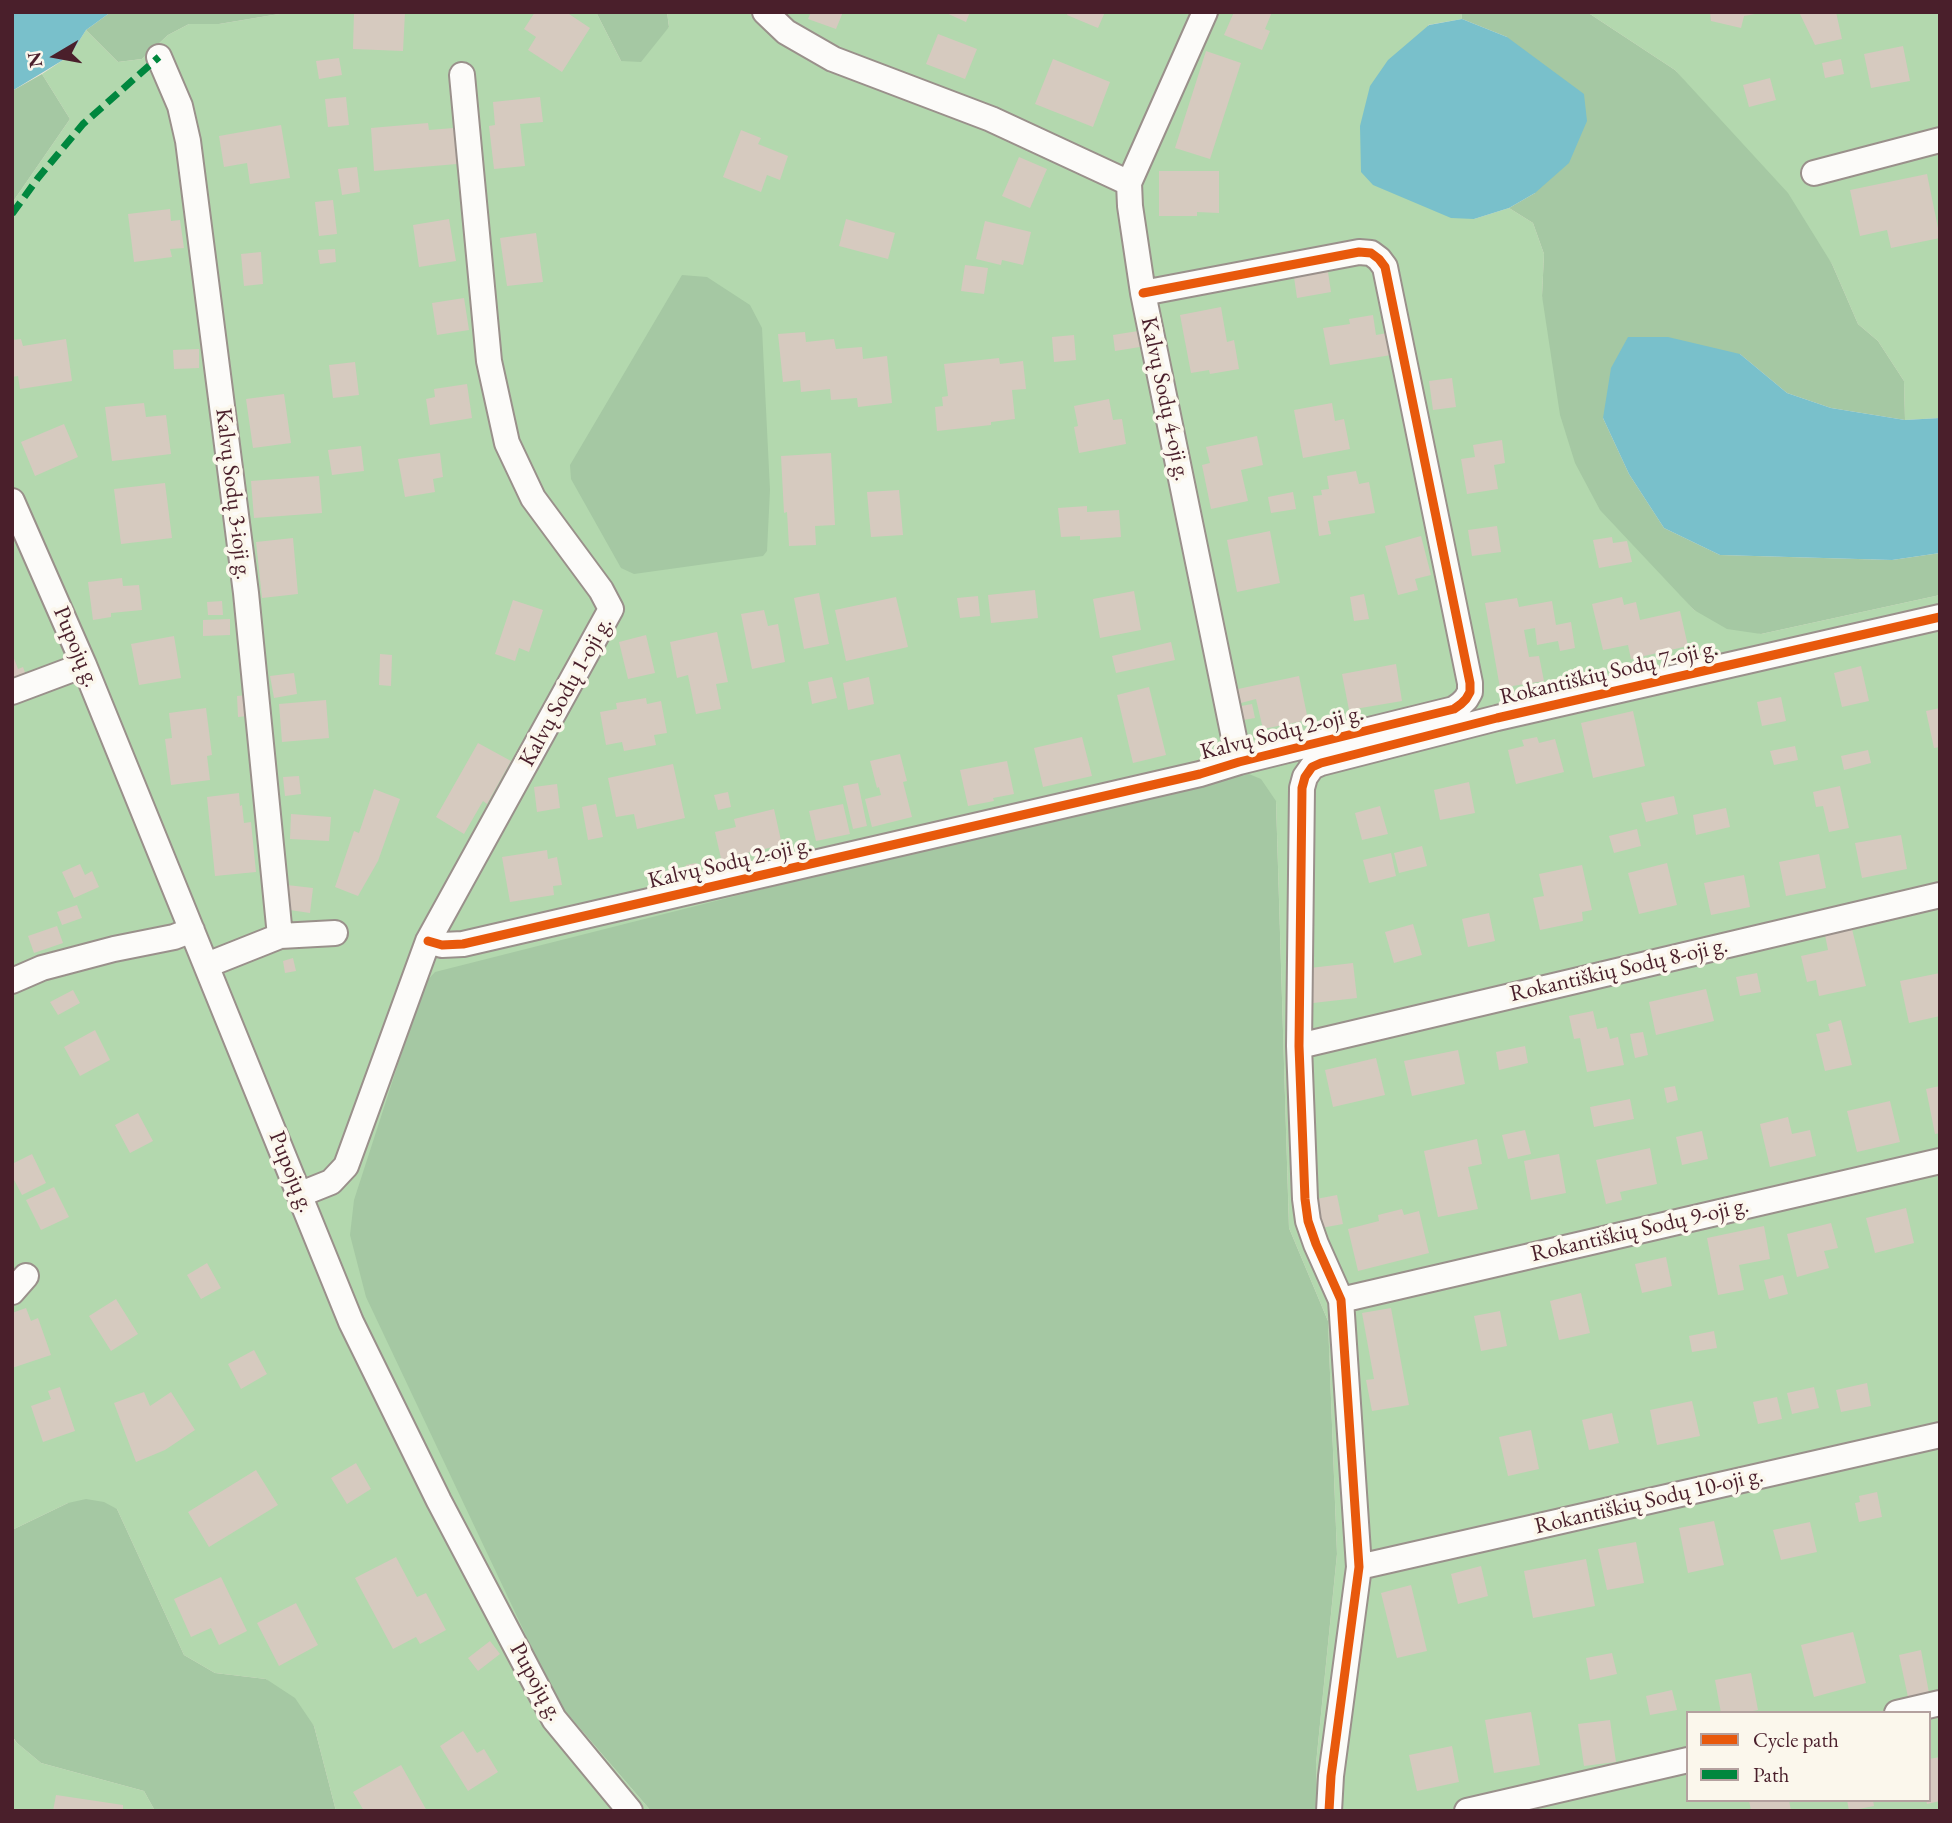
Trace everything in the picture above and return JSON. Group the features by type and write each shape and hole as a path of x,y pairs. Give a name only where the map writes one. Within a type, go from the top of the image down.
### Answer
{"street":[{"path":"765,12 786,32 833,59 991,119 1129,183 1205,12"},
{"name":"Kalvų Sodų 3-ioji g.","path":"159,57 180,106 188,141 246,593 280,936"},
{"name":"Kalvų Sodų 1-oji g.","path":"428,941 611,609 601,590 533,498 507,443 489,361 462,75"},
{"path":"1814,173 1940,140"},
{"name":"Kalvų Sodų 4-oji g.","path":"1129,183 1143,293 1239,762"},
{"name":"Kalvų Sodų 2-oji g.","path":"428,941 463,944 1200,774 1454,709 1466,699 1470,683 1385,267 1379,259 1371,253 1359,252 1143,293"},
{"name":"Pupojų g.","path":"12,500 84,665 351,1322 439,1501 547,1707 630,1811"},
{"name":"Rokantiškių Sodų 7-oji g.","path":"1298,1046 1302,788 1311,767 1497,718 1940,617"},
{"path":"12,692 84,665"},
{"name":"Rokantiškių Sodų 8-oji g.","path":"1298,1046 1940,895"},
{"path":"12,981 42,968 174,937 192,930"},
{"path":"207,965 280,936 335,933"},
{"path":"301,1194 331,1182 346,1166 428,941"},
{"path":"1298,1046 1308,1222 1340,1300 1359,1567 1331,1776 1329,1811"},
{"name":"Rokantiškių Sodų 9-oji g.","path":"1340,1300 1940,1161"},
{"name":"Rokantiškių Sodų 10-oji g.","path":"1359,1567 1940,1436"},
{"path":"1906,1711 1940,1703"},
{"path":"1467,1811 1686,1760"}],"green space":[{"path":"111,12 291,12 219,24 189,24 168,35 142,59 118,62 86,30"},
{"path":"291,12 596,12 621,61 669,27 667,12 1461,12 1462,19 1428,25 1474,219 1509,208 1533,223 1544,254 1542,296 1665,576 1694,610 1761,634 1940,595 1940,1811 1318,1811 1316,1764 1337,1554 1328,1321 1289,1228 1276,801 558,1703 651,1811 336,1811 314,1726 266,1679 215,1673 184,1655 117,1509 68,1503 12,1530 12,203 70,119 42,74 74,49 86,30 118,62 142,59 168,35 189,24 219,24"},
{"path":"596,12 667,12 669,27 641,62 621,61"},
{"path":"1461,12 1587,12 1675,70 1788,193 1832,264 1858,324 1878,341 1904,381 1905,420 1831,408 1787,393 1740,354 1603,418 1629,474 1664,528 1720,555 1892,560 1940,553 1940,595 1761,634 1727,629 1694,610 1600,510 1575,463 1560,415 1542,296 1544,254 1533,223 1509,208 1535,193 1507,37 1462,19"},
{"path":"1587,12 1940,12 1940,418 1905,420 1904,381 1878,341 1858,324 1832,264 1675,70"},
{"path":"42,74 70,119 12,203 12,91"},
{"path":"682,275 707,277 750,305 762,328 770,490 767,551 763,556 634,574 621,568 571,479 570,465"},
{"path":"1237,769 1261,779 1276,801 1289,1228 1328,1321 1337,1554 1316,1764 1318,1811 651,1811 558,1703 366,1297 350,1235 354,1200 424,984 435,972"},
{"path":"86,1499 104,1502 117,1509 184,1655 215,1673 266,1679 295,1698 314,1726 336,1811 155,1811 144,1791 41,1763 17,1743 12,1736 12,1530 68,1503"},
{"path":"12,1737 41,1763 144,1791 155,1811 12,1811"}],"water":[{"path":"12,12 111,12 86,30 63,60 12,91"},
{"path":"1462,19 1507,37 1584,94 1587,121 1569,163 1535,193 1509,208 1474,219 1451,218 1373,185 1361,172 1360,126 1370,86 1388,60 1429,25"},
{"path":"1628,337 1668,337 1740,354 1787,393 1831,408 1905,420 1940,418 1940,553 1892,560 1720,555 1664,528 1629,474 1603,418 1611,368"}],"building":[{"path":"354,12 405,12 403,51 353,49"},
{"path":"535,12 566,12 590,28 562,72 528,50 536,37 524,29"},
{"path":"811,12 843,12 836,29 808,19"},
{"path":"944,12 970,12 966,22"},
{"path":"1068,12 1105,12 1098,28 1067,15"},
{"path":"1234,12 1272,12 1265,29 1270,31 1262,50 1224,35"},
{"path":"1710,12 1755,14 1744,16 1741,28 1711,21"},
{"path":"1799,12 1836,12 1842,39 1815,45"},
{"path":"938,34 977,49 965,79 926,64"},
{"path":"1903,46 1910,81 1871,88 1864,54"},
{"path":"1206,51 1241,63 1210,159 1175,148"},
{"path":"339,58 342,75 319,79 316,61"},
{"path":"1053,59 1110,82 1093,127 1035,104"},
{"path":"1841,59 1844,74 1825,78 1822,63"},
{"path":"1770,78 1776,100 1749,107 1743,85"},
{"path":"346,97 349,125 328,127 325,99"},
{"path":"540,97 543,122 520,124 525,166 494,169 489,126 495,125 493,102"},
{"path":"428,123 429,130 454,128 457,164 374,171 371,128"},
{"path":"281,125 290,178 250,184 247,163 224,167 219,136"},
{"path":"741,130 761,138 758,144 788,156 780,180 767,175 761,192 723,177"},
{"path":"1019,157 1047,169 1030,208 1002,196"},
{"path":"357,167 360,192 342,195 338,169"},
{"path":"1159,171 1219,171 1219,213 1159,216"},
{"path":"1927,174 1940,238 1891,248 1887,230 1860,236 1850,190"},
{"path":"333,200 337,234 319,236 315,202"},
{"path":"170,209 171,221 180,220 184,248 170,249 172,257 134,262 128,214"},
{"path":"449,219 456,261 419,267 413,225"},
{"path":"846,219 895,233 888,259 839,246"},
{"path":"985,221 1031,232 1023,265 1002,260 1001,265 976,259"},
{"path":"536,233 543,282 507,286 500,238"},
{"path":"335,249 336,262 320,264 318,250"},
{"path":"261,252 263,284 244,286 241,254"},
{"path":"965,265 988,268 984,294 961,291"},
{"path":"1328,272 1331,292 1297,298 1294,277"},
{"path":"464,298 469,330 437,335 432,303"},
{"path":"1221,307 1227,342 1234,340 1239,369 1210,374 1209,370 1191,373 1180,315"},
{"path":"1373,315 1376,335 1387,333 1391,355 1330,365 1323,328 1350,324 1349,319"},
{"path":"1138,331 1140,347 1115,351 1113,335"},
{"path":"805,332 806,342 834,339 836,349 862,347 863,359 887,356 892,403 858,407 857,398 831,400 830,389 801,392 800,380 783,382 778,334"},
{"path":"1074,335 1076,360 1054,362 1052,337"},
{"path":"21,339 23,346 66,339 72,381 20,389 18,376 12,377 12,340"},
{"path":"199,349 199,368 174,369 173,350"},
{"path":"999,358 1000,364 1023,361 1026,389 1012,390 1015,419 991,422 991,425 937,431 935,407 943,406 942,397 948,396 944,364"},
{"path":"355,362 359,395 333,398 329,365"},
{"path":"1452,378 1456,407 1433,410 1429,381"},
{"path":"467,384 472,418 430,425 426,399 435,397 434,389"},
{"path":"284,394 291,443 253,448 246,399"},
{"path":"1109,399 1113,420 1122,419 1126,444 1079,453 1074,427 1078,426 1074,406"},
{"path":"144,403 146,417 166,415 171,454 112,461 105,407"},
{"path":"1332,403 1335,421 1344,419 1350,449 1303,458 1294,410"},
{"path":"64,424 78,457 35,476 21,442"},
{"path":"1257,436 1263,465 1241,470 1248,501 1211,509 1202,465 1210,463 1206,447"},
{"path":"1502,440 1505,463 1494,465 1498,489 1467,494 1461,459 1475,457 1473,445"},
{"path":"361,446 364,471 332,475 328,450"},
{"path":"440,453 443,477 433,479 435,492 405,497 398,459"},
{"path":"831,453 835,525 815,526 816,545 789,546 781,456"},
{"path":"1356,471 1359,484 1369,482 1375,513 1328,521 1331,534 1319,536 1313,496 1322,495 1321,490 1329,489 1327,476"},
{"path":"319,476 322,513 254,518 251,481"},
{"path":"165,483 172,538 121,544 114,489"},
{"path":"899,490 903,535 871,537 867,492"},
{"path":"1293,492 1296,509 1271,513 1268,497"},
{"path":"1087,506 1087,512 1119,510 1121,537 1080,540 1080,536 1061,537 1058,508"},
{"path":"1497,526 1501,552 1472,556 1468,530"},
{"path":"1270,531 1280,583 1237,592 1227,540"},
{"path":"1421,536 1431,575 1415,579 1418,590 1398,595 1385,546"},
{"path":"1612,537 1613,543 1627,541 1632,562 1599,568 1593,540"},
{"path":"293,538 298,594 262,598 256,542"},
{"path":"122,578 123,586 139,585 142,610 111,613 111,617 93,620 88,582"},
{"path":"1035,590 1038,618 991,623 988,595"},
{"path":"1134,591 1141,630 1100,638 1093,599"},
{"path":"819,593 829,644 804,649 794,598"},
{"path":"1364,594 1369,619 1354,621 1350,597"},
{"path":"978,596 980,616 960,618 957,598"},
{"path":"896,597 908,647 846,661 835,610"},
{"path":"1622,597 1624,605 1636,602 1640,620 1680,611 1688,646 1631,659 1628,645 1603,650 1592,604"},
{"path":"1517,598 1519,607 1552,601 1556,625 1571,622 1575,648 1560,651 1558,641 1537,645 1535,628 1524,630 1529,657 1539,656 1544,681 1500,688 1485,603"},
{"path":"513,600 543,610 529,652 519,648 515,661 495,654"},
{"path":"222,601 223,615 208,615 207,602"},
{"path":"764,610 768,626 778,624 785,662 752,669 741,614"},
{"path":"230,619 230,635 203,636 203,620"},
{"path":"717,632 728,682 716,684 721,709 696,714 688,675 677,678 670,642"},
{"path":"646,635 655,673 628,679 619,642"},
{"path":"174,636 181,678 139,685 131,644"},
{"path":"1171,642 1175,660 1116,673 1112,656"},
{"path":"12,653 18,669 23,667 28,681 12,687"},
{"path":"380,654 392,655 391,686 379,685"},
{"path":"1396,664 1402,701 1349,710 1342,674"},
{"path":"1861,666 1869,701 1842,707 1834,673"},
{"path":"294,673 297,694 274,698 270,676"},
{"path":"1299,676 1308,720 1263,729 1256,699 1241,703 1238,689"},
{"path":"832,677 837,698 812,704 808,682"},
{"path":"869,677 874,704 848,710 843,683"},
{"path":"1149,687 1166,755 1133,763 1117,695"},
{"path":"248,695 248,716 238,717 237,696"},
{"path":"1781,697 1786,721 1762,726 1757,702"},
{"path":"646,698 647,704 661,701 667,733 654,735 656,745 624,751 622,742 606,745 600,712 617,709 616,703"},
{"path":"326,700 329,738 282,742 279,704"},
{"path":"1252,704 1255,718 1243,720 1241,706"},
{"path":"206,708 212,755 207,756 210,780 171,785 165,739 172,738 169,713"},
{"path":"1940,708 1940,747 1934,748 1926,711"},
{"path":"1633,711 1645,766 1593,778 1581,723"},
{"path":"1082,737 1092,776 1043,787 1034,748"},
{"path":"1537,737 1539,743 1555,739 1564,772 1516,784 1508,750 1524,746 1522,740"},
{"path":"478,743 511,761 487,804 483,801 464,834 436,817"},
{"path":"1795,746 1798,760 1774,765 1770,751"},
{"path":"1868,750 1871,763 1844,770 1841,756"},
{"path":"900,754 907,781 903,782 912,817 872,827 865,799 881,795 870,761"},
{"path":"1007,761 1014,794 968,806 960,770"},
{"path":"673,764 685,818 637,829 634,814 616,817 608,778"},
{"path":"299,776 301,794 285,796 283,777"},
{"path":"1469,782 1475,813 1440,820 1434,790"},
{"path":"858,783 867,826 853,829 843,786"},
{"path":"557,784 560,808 537,812 534,787"},
{"path":"1840,786 1849,828 1829,832 1823,806 1816,807 1813,792"},
{"path":"374,789 400,799 378,861 358,896 335,887 354,831 359,833"},
{"path":"728,792 731,807 718,810 714,795"},
{"path":"239,793 244,823 251,822 256,872 215,876 207,797"},
{"path":"1674,796 1678,814 1646,822 1641,803"},
{"path":"596,804 603,837 588,840 582,807"},
{"path":"843,804 850,834 816,841 809,811"},
{"path":"1380,806 1388,834 1362,840 1355,813"},
{"path":"1726,808 1730,827 1696,835 1693,815"},
{"path":"774,809 782,845 747,853 748,857 722,863 715,832 736,827 734,819"},
{"path":"291,814 331,817 329,841 290,839"},
{"path":"1637,829 1641,846 1614,853 1609,836"},
{"path":"1901,835 1907,869 1862,878 1855,843"},
{"path":"1422,846 1427,866 1399,873 1394,853"},
{"path":"547,850 548,859 557,857 562,885 553,886 554,895 510,902 502,857"},
{"path":"1391,853 1396,876 1369,883 1363,860"},
{"path":"1819,854 1826,888 1786,896 1779,862"},
{"path":"696,863 700,878 690,880 686,865"},
{"path":"1667,863 1677,905 1639,914 1628,873"},
{"path":"80,864 85,875 92,871 99,887 74,898 62,872"},
{"path":"1582,865 1592,910 1582,912 1583,921 1540,930 1533,898 1544,896 1539,874"},
{"path":"1744,875 1750,907 1711,915 1704,883"},
{"path":"287,885 313,888 310,913 283,909"},
{"path":"77,905 82,918 62,925 57,912"},
{"path":"1489,913 1495,941 1468,947 1462,919"},
{"path":"1413,924 1422,955 1394,963 1385,932"},
{"path":"57,926 63,943 34,953 28,936"},
{"path":"1852,929 1866,986 1819,996 1816,980 1807,982 1801,956 1828,950 1825,935"},
{"path":"293,958 296,971 285,973 283,961"},
{"path":"1353,963 1357,998 1313,1003 1310,968"},
{"path":"1757,973 1761,992 1740,996 1736,977"},
{"path":"1940,973 1940,1016 1909,1023 1900,981"},
{"path":"1706,989 1714,1021 1656,1035 1649,1002"},
{"path":"73,990 80,1003 58,1015 50,1002"},
{"path":"1593,1011 1597,1029 1607,1027 1610,1039 1618,1037 1624,1065 1587,1072 1580,1038 1574,1039 1569,1016"},
{"path":"1841,1020 1852,1065 1825,1071 1816,1034 1830,1031 1828,1024"},
{"path":"95,1030 110,1060 80,1076 64,1047"},
{"path":"1643,1032 1648,1055 1635,1058 1630,1034"},
{"path":"1525,1046 1528,1063 1499,1070 1496,1052"},
{"path":"1458,1050 1465,1084 1412,1096 1404,1061"},
{"path":"1376,1058 1385,1095 1333,1107 1325,1070"},
{"path":"1675,1086 1678,1100 1667,1103 1664,1088"},
{"path":"1940,1086 1940,1133 1935,1134 1926,1089"},
{"path":"1630,1099 1634,1119 1594,1127 1590,1107"},
{"path":"1890,1101 1900,1142 1857,1152 1847,1111"},
{"path":"138,1113 153,1141 130,1153 115,1125"},
{"path":"1788,1117 1792,1134 1810,1130 1816,1156 1770,1167 1760,1124"},
{"path":"1525,1130 1531,1154 1508,1159 1502,1135"},
{"path":"1702,1131 1708,1159 1682,1165 1676,1137"},
{"path":"1477,1139 1482,1164 1468,1167 1478,1209 1438,1217 1424,1151"},
{"path":"1650,1148 1657,1184 1620,1192 1622,1200 1606,1204 1596,1160"},
{"path":"32,1154 46,1183 22,1195 12,1176 12,1164"},
{"path":"1559,1154 1566,1193 1531,1200 1524,1161"},
{"path":"54,1187 69,1217 41,1230 26,1200"},
{"path":"1337,1195 1343,1224 1321,1228 1316,1199"},
{"path":"1906,1208 1914,1243 1875,1253 1866,1218"},
{"path":"1402,1209 1404,1215 1419,1211 1429,1253 1358,1271 1348,1229 1379,1221 1378,1215"},
{"path":"1831,1223 1838,1248 1824,1251 1829,1268 1797,1277 1787,1234"},
{"path":"1764,1226 1770,1259 1739,1265 1744,1290 1718,1295 1707,1238"},
{"path":"1666,1257 1672,1286 1642,1293 1635,1264"},
{"path":"207,1263 221,1288 201,1299 187,1275"},
{"path":"1783,1275 1788,1294 1769,1299 1764,1280"},
{"path":"1581,1293 1590,1333 1559,1340 1550,1301"},
{"path":"116,1299 138,1334 111,1351 89,1316"},
{"path":"26,1308 31,1321 38,1318 51,1355 12,1368 12,1313"},
{"path":"1391,1308 1409,1405 1372,1411 1366,1380 1374,1379 1362,1313"},
{"path":"1500,1311 1507,1346 1481,1351 1474,1316"},
{"path":"1714,1331 1717,1348 1692,1352 1689,1336"},
{"path":"254,1350 267,1374 241,1389 228,1364"},
{"path":"1867,1383 1871,1406 1841,1412 1836,1390"},
{"path":"60,1387 75,1431 43,1442 31,1406 51,1399 48,1391"},
{"path":"1814,1387 1819,1408 1792,1414 1787,1393"},
{"path":"144,1392 150,1406 171,1392 195,1430 165,1450 136,1462 114,1403"},
{"path":"1777,1397 1782,1419 1758,1424 1753,1402"},
{"path":"1692,1401 1700,1436 1657,1445 1650,1410"},
{"path":"1612,1413 1619,1443 1589,1450 1582,1420"},
{"path":"1531,1430 1539,1469 1508,1476 1499,1437"},
{"path":"356,1463 371,1489 347,1504 331,1478"},
{"path":"256,1470 278,1505 209,1547 188,1512"},
{"path":"1877,1492 1882,1517 1859,1522 1855,1503 1860,1502 1859,1496"},
{"path":"1714,1521 1724,1565 1688,1573 1679,1528"},
{"path":"1810,1522 1817,1552 1781,1560 1773,1530"},
{"path":"1636,1542 1644,1583 1607,1590 1598,1549"},
{"path":"396,1557 417,1597 426,1593 446,1630 420,1644 416,1637 393,1649 355,1578"},
{"path":"1586,1559 1595,1606 1533,1618 1524,1571"},
{"path":"1481,1566 1488,1596 1458,1604 1451,1574"},
{"path":"221,1577 247,1631 219,1645 211,1628 191,1637 174,1599"},
{"path":"1411,1585 1427,1651 1397,1658 1381,1593"},
{"path":"296,1603 318,1645 279,1666 257,1623"},
{"path":"1853,1632 1866,1683 1814,1697 1801,1645"},
{"path":"490,1641 500,1654 478,1671 468,1658"},
{"path":"1921,1650 1929,1693 1908,1697 1899,1655"},
{"path":"1612,1653 1617,1674 1590,1680 1586,1658"},
{"path":"1751,1673 1758,1710 1721,1711 1715,1680"},
{"path":"1672,1690 1677,1710 1650,1715 1646,1696"},
{"path":"1531,1712 1540,1765 1494,1773 1485,1720"},
{"path":"1610,1720 1616,1762 1584,1766 1578,1724"},
{"path":"463,1731 477,1753 484,1749 498,1772 468,1791 440,1746"},
{"path":"1452,1746 1459,1782 1417,1791 1409,1755"},
{"path":"1940,1757 1940,1801 1927,1804 1931,1802 1931,1759"},
{"path":"401,1765 427,1811 364,1811 353,1792"},
{"path":"56,1795 123,1805 123,1811 53,1811"},
{"path":"1749,1802 1789,1802 1791,1811 1751,1811"},
{"path":"1847,1802 1873,1802 1874,1806 1849,1811"}],"marked path":[{"path":"12,214 83,124 159,57"}],"cycle path":[{"path":"428,941 442,945 463,944 1200,774 1454,709 1461,704 1470,692 1470,683 1385,267 1379,259 1371,253 1359,252 1143,293"},
{"path":"1329,1811 1331,1776 1359,1567 1341,1300 1316,1244 1308,1221 1305,1199 1299,1046 1302,788 1305,777 1312,767 1321,763 1497,718 1940,617"}]}
